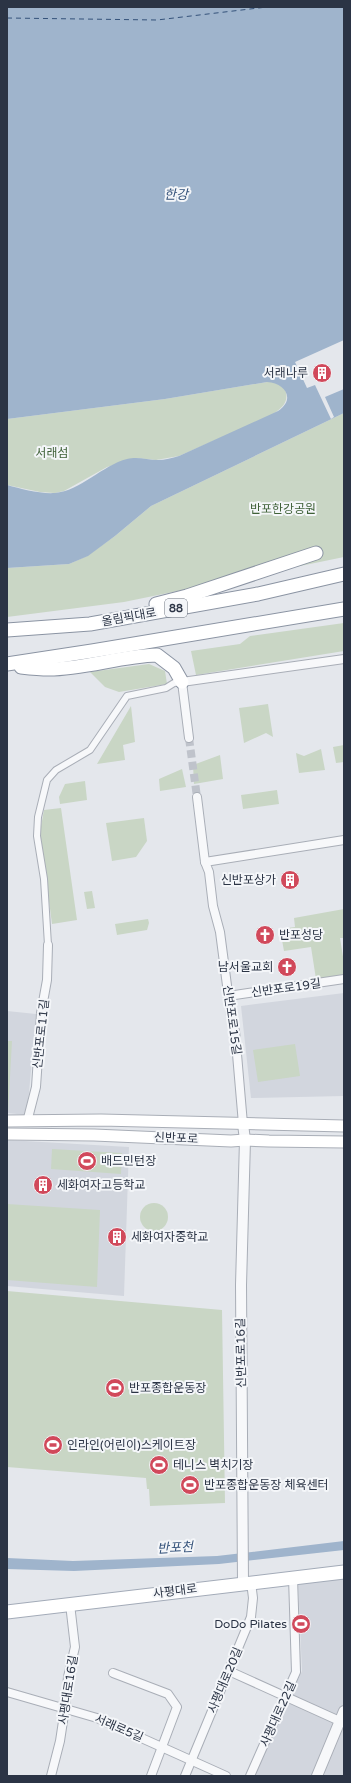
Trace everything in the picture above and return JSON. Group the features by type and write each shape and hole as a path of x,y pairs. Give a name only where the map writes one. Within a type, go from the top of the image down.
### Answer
{"main road":[{"path":"80,625 187,596 316,553"},
{"name":"올림픽대로","path":"11,629 80,625 258,594 344,574"},
{"path":"7,664 344,609"},
{"path":"7,664 49,669 77,666 128,657 157,655 174,668 182,682"},
{"name":"신반포로","path":"7,1121 26,1122 101,1120 344,1126"},
{"name":"신반포로","path":"7,1134 94,1135 269,1142 344,1142"},
{"name":"사평대로","path":"7,1612 247,1582 344,1572"}],"street":[{"path":"48,945 44,879 37,836 38,817 47,780 56,770 90,750 127,696 166,688 174,683 344,659"},
{"path":"182,682 189,738"},
{"name":"신반포로15길","path":"197,797 205,862 210,872 213,906 220,932 230,1016 235,1032 243,1124"},
{"path":"205,862 344,840"},
{"name":"신반포로11길","path":"26,1122 36,1087 40,1013 47,980 48,945"},
{"name":"신반포로19길","path":"228,996 344,979"},
{"name":"신반포로16길","path":"243,1124 245,1140 243,1157 240,1285 243,1529 242,1562 247,1582"},
{"name":"사평대로22길","path":"250,1776 296,1672 293,1577"},
{"name":"사평대로20길","path":"185,1776 251,1617 253,1598 247,1582"},
{"name":"사평대로16길","path":"51,1776 66,1708 68,1676 75,1648 70,1604"},
{"path":"229,1671 342,1722"},
{"path":"113,1673 168,1694 177,1707 151,1776"},
{"name":"서래로5길","path":"7,1692 97,1718 226,1776"},
{"path":"317,1776 342,1722 344,1711"}],"shaded area":[{"path":"344,993 344,1096 251,1098 241,1006"},
{"path":"7,1011 36,1014 27,1115 7,1113"},
{"path":"7,1140 129,1147 124,1296 7,1286"},
{"path":"344,1577 344,1776 254,1776 302,1671 298,1582"}],"green space":[{"name":"서래섬","path":"267,382 276,382 285,389 285,402 278,411 270,416 179,456 156,460 137,458 107,467 64,491 55,493 40,492 7,485 7,419 165,399"},
{"name":"반포한강공원","path":"344,413 344,557 124,602 7,617 7,568 69,564 87,556 115,536 151,506"},
{"path":"344,623 344,651 196,675 191,651 240,644 250,636"},
{"path":"149,664 165,671 167,684 119,692 105,687 90,672"},
{"path":"268,704 273,737 266,733 244,743 239,708"},
{"path":"131,706 135,742 123,745 125,760 97,764"},
{"path":"344,745 344,762 336,763 333,747"},
{"path":"321,749 325,770 299,773 296,753 304,756"},
{"path":"220,755 223,779 194,784 193,765"},
{"path":"182,769 186,787 160,791 159,779"},
{"path":"85,781 87,800 60,804 59,797 65,784"},
{"path":"277,790 279,804 243,809 241,795"},
{"path":"61,808 77,920 52,924 40,832 44,810"},
{"path":"144,818 147,841 136,857 112,861 106,823"},
{"path":"92,891 95,908 87,909 84,892"},
{"path":"344,909 344,938 340,938 344,963 344,975 316,979 311,947 284,951 280,929 295,927 294,918"},
{"path":"148,919 149,923 147,930 117,935 115,924"},
{"path":"7,1041 12,1041 8,1113 7,1113"},
{"path":"295,1044 300,1076 258,1082 253,1050"},
{"name":"배드민턴장","path":"52,1149 122,1153 121,1174 51,1169"},
{"path":"154,1203 164,1207 168,1217 164,1227 154,1231 144,1227 140,1217 144,1207"},
{"path":"7,1204 100,1210 97,1287 7,1280"},
{"name":"반포종합운동장","path":"7,1291 222,1310 225,1503 150,1506 149,1489 147,1489 146,1478 7,1467"}],"water":[{"name":"한강","path":"7,7 344,7 344,413 151,506 88,556 69,564 7,568 7,485 37,492 55,493 73,488 118,462 127,459 135,458 161,460 179,456 278,411 286,402 287,397 286,392 279,385 267,382 165,399 7,419"},
{"name":"반포천","path":"344,1541 344,1550 219,1564 74,1571 7,1569 7,1558 73,1561 217,1556"}],"pier":[{"name":"서래나루","path":"344,340 344,389 325,397 334,417 331,419 315,385 307,388 295,362"}],"ferry route":[{"path":"7,18 157,20 267,7"}],"tunnel":[{"path":"189,738 197,797"}],"place":[{"name":"서래나루","path":"322,373"},
{"name":"신반포상가","path":"290,880"},
{"name":"반포성당","path":"265,935"},
{"name":"남서울교회","path":"287,967"},
{"name":"배드민턴장","path":"87,1161"},
{"name":"세화여자고등학교","path":"43,1185"},
{"name":"세화여자중학교","path":"117,1237"},
{"name":"반포종합운동장","path":"115,1388"},
{"name":"인라인(어린이)스케이트장","path":"53,1445"},
{"name":"테니스 벽치기장","path":"159,1465"},
{"name":"반포종합운동장 체육센터","path":"190,1485"},
{"name":"DoDo Pilates","path":"301,1624"}]}
